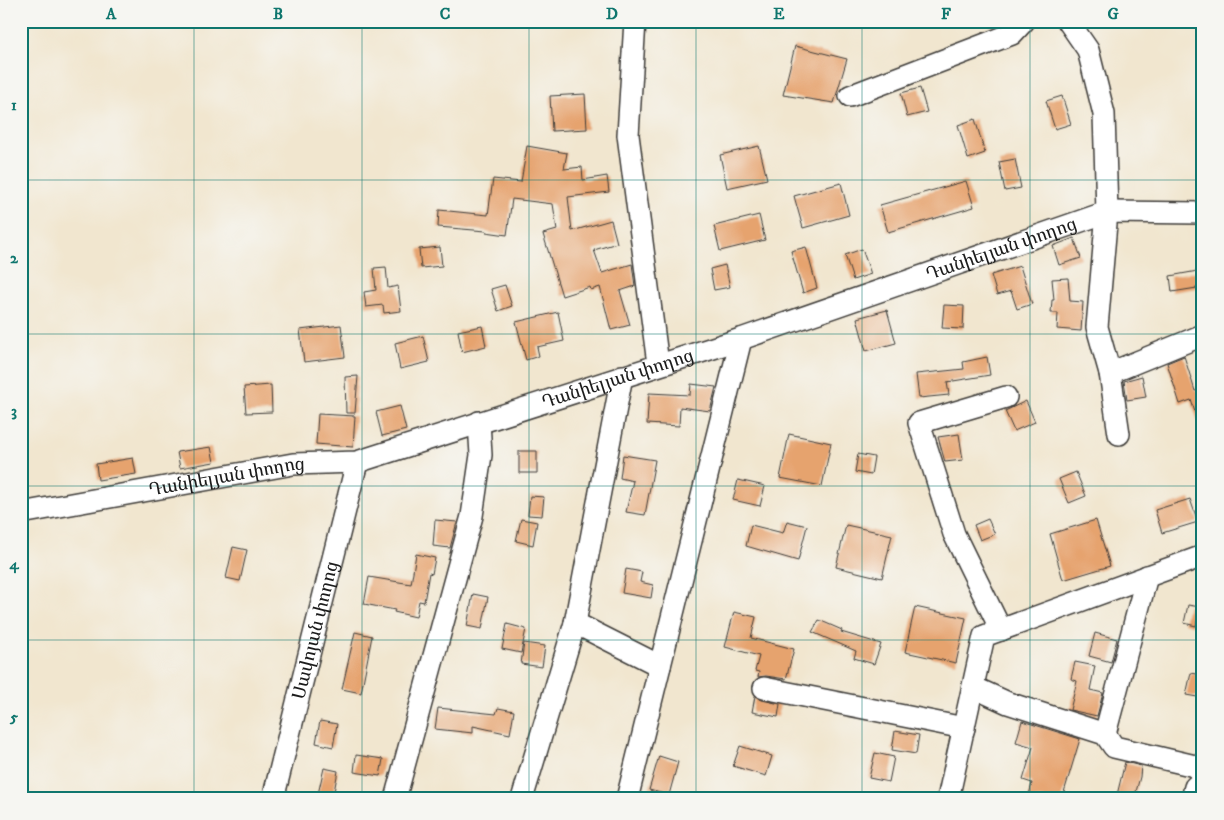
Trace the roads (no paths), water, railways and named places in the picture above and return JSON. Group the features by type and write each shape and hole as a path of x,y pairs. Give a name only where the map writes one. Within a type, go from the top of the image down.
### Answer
{"street":[{"path":"634,21 628,135 658,364"},
{"path":"850,96 1012,34 1024,21"},
{"path":"1068,21 1088,50 1104,114 1107,212 1097,327 1110,373 1119,434"},
{"name":"Դանիելյան փողոց","path":"21,513 293,464 357,462 658,364 741,339 1107,212 1203,213"},
{"path":"1110,373 1203,335"},
{"path":"627,799 741,339"},
{"path":"522,799 575,624 622,376"},
{"path":"1001,630 954,534 919,423 1006,397"},
{"path":"395,799 472,516 481,455 479,422"},
{"name":"Սավոյան փողոց","path":"273,799 357,462"},
{"path":"948,799 984,636 1203,556"},
{"path":"1105,734 1147,576"},
{"path":"575,624 660,666"},
{"path":"973,687 1008,703 1105,734 1114,747 1195,766 1203,773"},
{"path":"764,688 964,728"},
{"path":"1192,799 1196,787 1203,780"}]}
